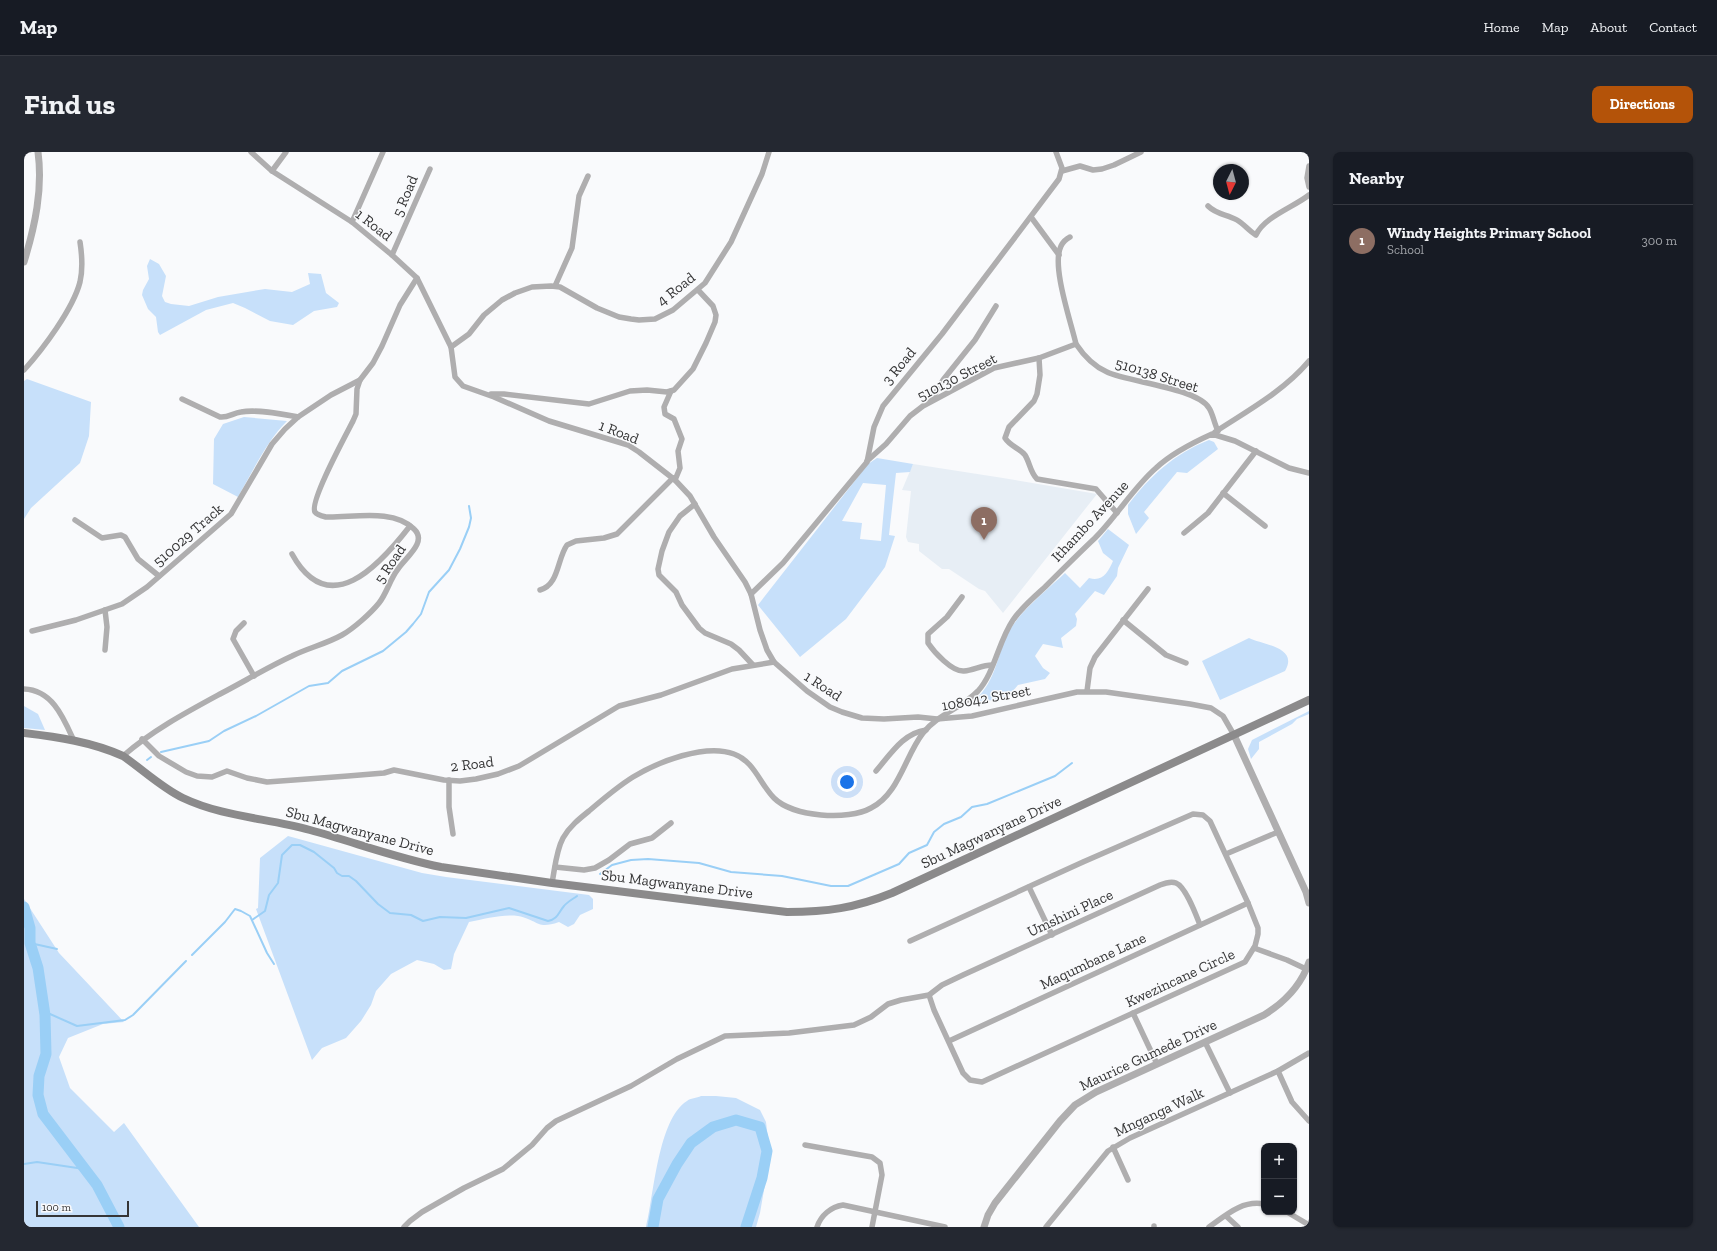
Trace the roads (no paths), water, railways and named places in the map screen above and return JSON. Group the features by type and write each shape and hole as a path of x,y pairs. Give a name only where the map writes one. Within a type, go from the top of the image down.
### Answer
{"main road":[{"name":"Sbu Magwanyane Drive","path":"24,733 99,746 123,756 181,797 202,806 249,818 309,829 414,862 552,883 786,912 826,911 854,907 892,893 1309,700"}],"street":[{"path":"24,262 33,228 40,189 38,152"},
{"name":"1 Road","path":"251,152 272,171 352,222 392,254 417,278 451,347 455,377 458,382 470,389 486,394 549,421 628,445 682,486 695,504 714,537 746,582 752,594 760,630 767,650 774,662 792,680 814,697 842,712 862,718 874,719 912,717 937,719"},
{"path":"272,171 286,152"},
{"path":"352,222 384,152"},
{"name":"4 Road","path":"451,347 461,341 488,311 508,296 532,287 555,286 619,317 639,320 655,319 665,315 698,290 708,278 731,242 762,174 769,152"},
{"path":"1056,152 1061,161 1062,171 1080,166 1093,170 1102,169 1141,152"},
{"path":"1309,166 1307,178 1309,186"},
{"name":"5 Road","path":"392,254 430,169"},
{"name":"3 Road","path":"752,594 783,564 867,462 874,427 883,406 942,334 1059,179 1062,171"},
{"path":"555,286 572,248 579,196 588,176"},
{"path":"1208,206 1216,213 1228,216 1238,221 1256,235 1259,229 1281,212 1299,203 1309,195"},
{"path":"1031,217 1059,255"},
{"path":"1059,255 1061,246 1070,237"},
{"path":"24,370 52,333 76,294 81,274 80,242"},
{"name":"510138 Street","path":"1059,255 1060,280 1076,344 1089,360 1106,372 1164,387 1202,401 1209,407 1218,430"},
{"name":"5 Road","path":"123,756 142,740 181,715 291,656 342,635 379,603 397,569 416,547 418,534 410,526 390,517 374,515 326,517 318,515 314,510 316,498 327,472 356,414 357,389 360,380 372,363 384,341 400,304 417,278"},
{"path":"486,394 504,394 589,404 630,391 671,391 678,388 693,369 715,322 716,315 713,306 698,290"},
{"path":"931,401 943,380 975,340 996,306"},
{"name":"510130 Street","path":"867,462 886,444 910,416 931,401 994,368 1039,358 1076,344"},
{"path":"1039,358 1040,376 1037,394 1034,401 1009,427 1005,438 1009,443 1024,454 1033,474 1037,478 1094,488 1117,513"},
{"name":"Ithambo Avenue","path":"937,719 966,702 979,690 987,678 1002,640 1019,612 1097,536 1157,466 1184,448 1212,434 1245,412 1284,385 1309,361"},
{"name":"510029 Track","path":"32,631 76,620 130,600 231,514 272,444 285,429 298,417 343,388 360,380"},
{"path":"540,590 545,589 551,583 567,545 576,541 604,538 617,534 674,479 680,468 678,451 682,439 674,419 665,414 664,407 671,391"},
{"path":"182,399 220,417 226,417 240,412 249,412 298,417"},
{"path":"1212,434 1235,441 1289,468 1309,473"},
{"path":"1184,533 1208,513 1256,451"},
{"path":"1223,493 1265,526"},
{"path":"695,504 680,516 669,532 662,551 658,569 659,575 676,592 682,605 698,628 705,633 731,644 753,665"},
{"path":"75,520 102,538 121,535 125,537 138,558 160,576"},
{"path":"292,554 300,568 316,582 334,585 349,583 372,567 396,544 410,526"},
{"path":"1087,691 1092,662 1148,589"},
{"path":"962,597 947,617 928,634 928,643 940,657 959,671 966,671 984,665 992,665"},
{"path":"105,610 107,627 105,650"},
{"path":"1123,620 1166,655 1186,663"},
{"path":"244,623 236,631 233,638 254,676"},
{"name":"2 Road","path":"142,740 159,756 186,772 197,776 212,777 227,771 247,778 267,782 348,776 394,770 449,780 476,779 510,770 536,757 619,706 661,695 722,672 774,662"},
{"path":"24,689 40,693 53,702 62,714 74,741"},
{"name":"108042 Street","path":"552,883 563,838 573,824 634,776 657,766 701,751 726,751 743,759 773,797 788,808 815,814 853,814 870,809 890,792 917,742 937,719 972,716 1087,691 1106,692 1211,708 1223,716 1234,735"},
{"path":"876,771 907,737 915,732 926,730"},
{"path":"1234,735 1278,832 1308,891 1309,903"},
{"path":"449,780 449,807 453,834"},
{"name":"Kwezincane Circle","path":"910,941 1155,829 1193,814 1204,815 1210,821 1258,928 1254,948 1246,962 982,1082 976,1082 966,1077 934,1010 930,994"},
{"path":"555,867 584,870 595,868 609,860 630,844 652,838 670,823"},
{"path":"1226,854 1278,832"},
{"name":"Umshini Place","path":"930,994 952,980 1169,882 1176,883 1182,887 1200,925"},
{"path":"1029,887 1052,934"},
{"name":"Maqumbane Lane","path":"949,1041 1248,903"},
{"path":"1254,948 1308,966"},
{"name":"Maurice Gumede Drive","path":"984,1227 988,1215 1004,1191 1074,1105 1096,1092 1253,1020 1275,1008 1300,982 1308,966"},
{"path":"404,1227 422,1212 470,1185 503,1169 526,1151 547,1128 556,1122 631,1086 677,1059 710,1042 730,1035 789,1034 854,1025 871,1017 894,1001 930,994"},
{"path":"1133,1013 1157,1064"},
{"path":"1205,1042 1230,1093"},
{"name":"Mnganga Walk","path":"1046,1227 1098,1163 1113,1147 1278,1071 1309,1053"},
{"path":"1278,1071 1292,1102 1309,1121"},
{"path":"805,1144 872,1157 878,1161 881,1165 882,1172 872,1227"},
{"path":"1113,1147 1128,1180"},
{"path":"1209,1227 1238,1207 1247,1204 1261,1204"},
{"path":"817,1227 825,1213 838,1206 848,1205 926,1225 945,1227"},
{"path":"1293,1215 1309,1225"},
{"path":"1226,1216 1238,1227"}],"waterway":[{"path":"161,752 209,741 224,731 256,716 309,686 328,683 342,671 383,651 406,632 413,624 421,614 429,592 449,570 469,527 471,518 469,506"},
{"path":"147,760 151,757"},
{"path":"600,874 612,865 631,860 648,859 699,863 731,872 782,876 831,886 848,886 899,864 909,853 927,845 934,832 944,824 961,817 972,807 987,804 1055,776 1072,763"},
{"path":"252,920 265,911 269,895 278,883 282,855 292,845 300,845 314,852 334,868 337,873 342,876 349,876 356,881 378,904 390,913 411,915 423,921 440,917 466,918 509,908 548,921 556,917 565,905 577,896"},
{"path":"24,907 30,928 30,943 38,968 45,1015 46,1054 39,1076 38,1095 43,1114 97,1185 119,1227"},
{"path":"192,955 225,922 235,909 250,916 267,953 274,964"},
{"path":"30,943 57,949"},
{"path":"45,1015 50,1014 77,1026 125,1020 133,1015 186,961"},
{"path":"653,1227 658,1199 677,1164 691,1143 713,1127 736,1120 760,1127 767,1151 762,1178 746,1227"},
{"path":"24,1164 37,1162 84,1169"}],"place":[{"name":"Windy Heights Primary School","path":"984,540"}]}
